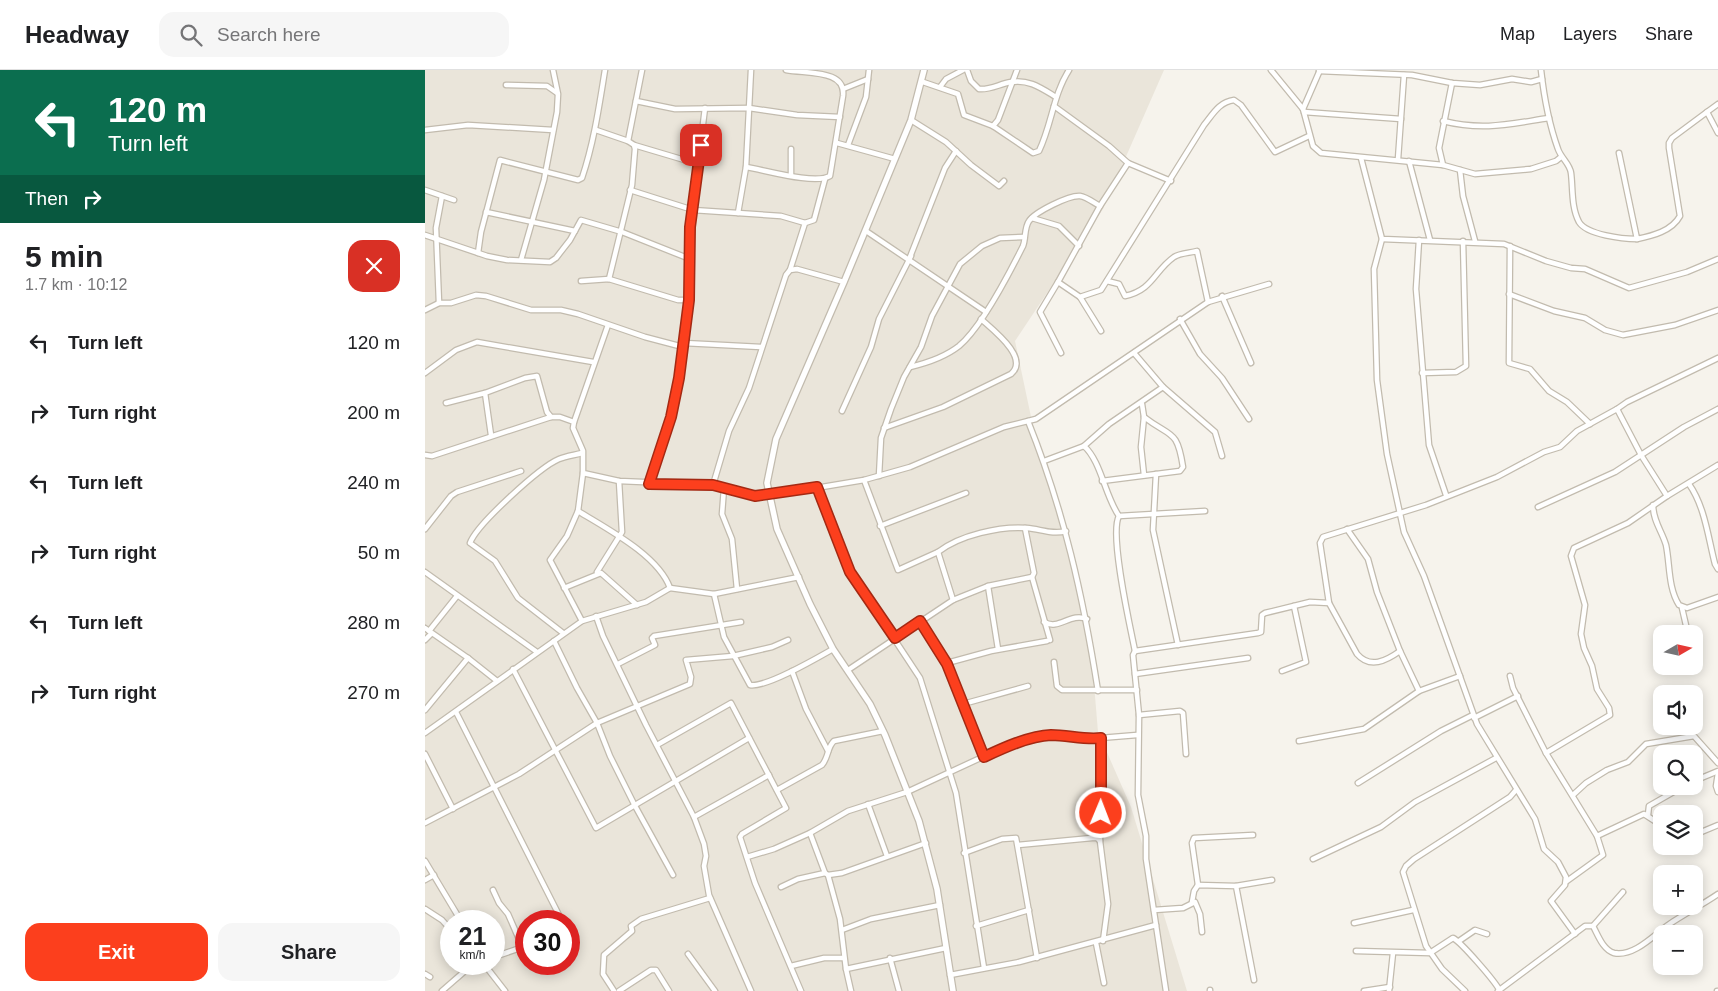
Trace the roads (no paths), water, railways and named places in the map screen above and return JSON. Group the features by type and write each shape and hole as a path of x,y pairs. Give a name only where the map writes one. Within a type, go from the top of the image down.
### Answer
{"street":[{"path":"521,260 533,222 553,130 559,94 553,70"},
{"path":"478,253 486,212 500,160 581,179 597,130 597,109 605,70"},
{"path":"628,141 642,70"},
{"path":"738,213 746,167 751,70"},
{"path":"746,167 825,179 830,176 837,143 843,90 842,78 831,71 786,70"},
{"path":"847,145 866,97 869,70"},
{"path":"924,70 923,82 911,120 866,231 776,439 768,470 768,496 777,529 821,627 833,649 870,704 883,731 907,792 926,843 940,905 953,991"},
{"path":"940,87 946,79 963,70"},
{"path":"967,70 971,81 979,89 993,88 1011,82 1033,84 1056,97"},
{"path":"993,126 998,120 1017,70"},
{"path":"923,82 958,94 964,114 993,126 1031,152 1036,153 1045,140 1056,97 1069,70"},
{"path":"1271,70 1303,110 1309,136 1316,151 1321,153 1361,158 1398,159 1409,162 1443,165 1475,174 1531,169 1556,161 1561,157"},
{"path":"1541,70 1549,118 1561,157 1569,165 1571,172 1572,195 1579,222 1587,229 1606,235 1637,239 1660,233 1670,227 1680,216 1669,142 1718,104"},
{"path":"1303,110 1320,71 1403,75 1452,84 1480,85 1512,78 1531,82 1542,79"},
{"path":"1398,159 1403,75"},
{"path":"843,90 868,79"},
{"path":"1443,165 1439,153 1443,121 1452,84"},
{"path":"506,85 547,86 554,88 559,94"},
{"path":"1080,297 1101,290 1107,282 1204,126 1219,106 1226,101 1234,100 1241,105 1275,152 1309,136"},
{"path":"636,101 675,109 749,108 797,115 840,117"},
{"path":"1054,106 1109,146 1128,163 1171,181"},
{"path":"649,484 671,417 684,345 689,300 693,210 705,108"},
{"path":"1303,110 1401,119"},
{"path":"1707,112 1718,133"},
{"path":"1443,121 1468,127 1488,128 1549,118"},
{"path":"911,120 956,151 971,166 999,186 1004,182"},
{"path":"425,130 468,125 553,130"},
{"path":"597,130 634,145 698,164"},
{"path":"837,143 895,159"},
{"path":"609,279 631,190 634,145"},
{"path":"791,149 791,175"},
{"path":"842,411 871,347 879,319 910,260 945,168 956,151"},
{"path":"1619,153 1637,239"},
{"path":"1361,158 1383,239 1374,269 1377,380 1384,439 1404,532 1421,566 1473,717 1538,826 1544,849 1558,862 1567,881"},
{"path":"1409,162 1430,240"},
{"path":"1061,353 1040,312 1100,206 1128,163"},
{"path":"1460,170 1463,196 1475,241"},
{"path":"631,190 693,210 781,216 805,223 814,220 825,179"},
{"path":"425,190 454,200"},
{"path":"439,303 436,237 442,196"},
{"path":"910,367 930,362 959,347 987,312 1023,245 1029,221 1032,218 1053,204 1075,196 1100,206"},
{"path":"486,212 575,231"},
{"path":"1032,218 1059,226 1079,246"},
{"path":"425,234 478,253 521,260 549,262 560,254 581,220 622,232 690,259"},
{"path":"713,485 729,431 746,395 785,275 790,270 805,223"},
{"path":"866,231 883,240 987,312"},
{"path":"879,476 881,438 884,428 904,377 960,264 982,246 1005,237 1024,237"},
{"path":"1383,239 1475,241 1510,246 1546,261 1571,268 1585,269 1629,288 1687,272 1718,259"},
{"path":"1419,240 1416,289 1429,445 1446,495"},
{"path":"1423,373 1456,372 1466,366 1463,241"},
{"path":"1510,246 1509,363 1530,369 1549,391 1567,402 1590,424"},
{"path":"1107,282 1119,284 1125,296 1130,295 1146,287 1173,258 1197,251 1208,302"},
{"path":"790,270 801,269 844,282"},
{"path":"581,280 609,279 678,300 689,300"},
{"path":"1057,282 1080,297 1101,332"},
{"path":"583,473 619,481 649,484 713,485 755,496 768,496 879,476 926,461 1004,426 1036,418 1125,356 1134,353 1208,302 1222,296 1269,284"},
{"path":"1509,294 1554,311 1585,318 1605,330 1623,336 1675,325 1718,310"},
{"path":"425,310 439,303 451,303 476,295 486,296 531,310 561,310 684,345 761,348"},
{"path":"1222,296 1251,363"},
{"path":"884,428 954,402 1017,370 1018,364 1012,350 981,319"},
{"path":"1180,320 1200,354 1222,378 1249,419"},
{"path":"582,621 564,588 551,558 567,536 578,511 583,473 582,453 581,445 573,428 593,362 608,324"},
{"path":"425,373 456,350 477,342 593,362"},
{"path":"1134,353 1163,387 1215,432 1220,441 1222,456"},
{"path":"1399,651 1375,663 1363,661 1357,654 1329,603 1320,543 1325,536 1400,513 1497,477 1544,452 1560,447 1577,431 1627,402 1718,358"},
{"path":"446,403 485,394 525,378 537,376 545,410 551,417"},
{"path":"1044,461 1084,446 1109,424 1132,407 1142,404 1163,387"},
{"path":"485,394 491,435"},
{"path":"1142,404 1144,417 1141,447 1144,475"},
{"path":"1617,409 1641,455 1667,496"},
{"path":"1538,507 1604,477 1685,427 1718,410"},
{"path":"425,455 432,456 491,435 551,417 574,422"},
{"path":"1102,481 1180,471 1183,468 1179,444 1173,436 1144,417"},
{"path":"1028,421 1044,461 1066,531 1087,619 1098,691"},
{"path":"1084,446 1093,456 1102,481 1119,516 1115,530 1118,560 1135,651 1133,655 1139,714 1137,735 1138,795 1146,836 1146,856 1166,991"},
{"path":"563,633 518,598 495,561 470,543 486,520 533,478 561,458 582,453"},
{"path":"1546,753 1610,714 1609,708 1597,689 1592,666 1584,648 1581,634 1585,605 1571,556 1572,551 1574,548 1628,523 1653,505 1718,465"},
{"path":"426,525 457,492 521,471"},
{"path":"1156,474 1156,512 1153,530 1178,645"},
{"path":"864,480 898,570 963,540 989,532 1025,528 1059,533 1066,531"},
{"path":"564,588 597,572 622,532 619,481"},
{"path":"1689,484 1695,492 1706,522 1715,564 1718,569"},
{"path":"817,487 850,572 920,678 951,772 984,968"},
{"path":"724,488 722,514 732,539 737,589"},
{"path":"880,526 967,493"},
{"path":"1653,505 1655,522 1665,543 1677,602 1682,608 1686,625"},
{"path":"578,511 619,537 661,570 671,588"},
{"path":"1119,516 1156,512 1164,514 1205,511"},
{"path":"947,664 998,649 1048,640 1032,577 1034,573 1025,528"},
{"path":"1347,529 1368,559 1377,592 1399,651 1419,691"},
{"path":"938,552 953,600"},
{"path":"425,572 537,652"},
{"path":"597,572 603,574 637,605"},
{"path":"425,733 582,621 637,605 671,588 714,594 799,577"},
{"path":"848,670 953,600 988,586 1032,577"},
{"path":"988,586 998,649"},
{"path":"714,594 721,626 733,656 752,685 792,671 833,649"},
{"path":"425,640 428,631 457,596"},
{"path":"1682,608 1718,597"},
{"path":"1135,651 1258,633 1261,632 1263,614 1310,602 1329,603"},
{"path":"1282,671 1306,662 1294,606"},
{"path":"596,616 603,636 694,817 704,844 706,856 704,866 710,898 751,991"},
{"path":"1044,622 1056,624 1074,616 1087,619"},
{"path":"920,621 947,664 984,757"},
{"path":"618,664 649,651 655,645 654,636 741,622"},
{"path":"428,631 468,658 497,681"},
{"path":"554,640 577,688 597,723 610,756 634,804 673,874"},
{"path":"425,823 494,788 597,723 637,704 690,684 691,677 686,660 733,656 772,647 788,640"},
{"path":"425,710 468,658"},
{"path":"1135,674 1248,658"},
{"path":"1054,662 1056,681 1062,690 1137,690"},
{"path":"513,669 596,828 749,738"},
{"path":"792,671 806,709 829,750"},
{"path":"1299,741 1363,729 1419,691 1460,676"},
{"path":"1510,676 1546,753 1597,836 1603,855 1567,881 1551,901 1575,934"},
{"path":"963,704 1028,686"},
{"path":"1358,784 1441,731 1518,696"},
{"path":"657,745 731,702 786,808 742,834 741,842 755,883 801,991"},
{"path":"1139,714 1181,711 1183,713 1186,754"},
{"path":"456,712 556,910"},
{"path":"777,790 822,765 828,758 829,750 834,741 883,731"},
{"path":"747,857 775,849 810,833 828,821 868,804 907,792 1002,748 1047,736 1088,739 1137,735"},
{"path":"1573,795 1586,783 1607,770 1626,763 1643,747 1651,743 1693,736 1718,763"},
{"path":"1101,738 1100,841 1107,904 1103,941"},
{"path":"425,754 453,809"},
{"path":"1313,859 1381,827 1415,802 1496,758"},
{"path":"1703,778 1718,772 1716,786 1718,792"},
{"path":"694,817 769,775"},
{"path":"1465,991 1442,969 1425,946 1403,872 1406,866 1429,848 1510,798 1516,790"},
{"path":"1648,815 1649,806 1668,795"},
{"path":"868,804 887,856"},
{"path":"1597,836 1638,816 1648,815 1653,819"},
{"path":"1703,831 1718,825"},
{"path":"810,833 826,874 842,930 844,958 851,991"},
{"path":"1154,910 1183,908 1192,902 1194,891 1199,885 1192,843 1194,838 1253,835"},
{"path":"964,853 1009,837 1016,838 1037,958"},
{"path":"1018,845 1097,838 1100,841"},
{"path":"781,887 798,879 842,873 926,843"},
{"path":"425,861 455,910"},
{"path":"425,880 434,875"},
{"path":"1199,885 1236,886 1272,880"},
{"path":"1236,886 1254,980"},
{"path":"493,890 499,903 509,914 515,927"},
{"path":"1357,951 1430,953 1449,939 1459,941 1469,956 1489,974 1499,991 1585,926 1593,926 1623,892"},
{"path":"1593,926 1607,949 1614,953 1625,953 1656,936 1667,925 1718,894"},
{"path":"614,991 603,974 604,955 632,931 631,926 641,919 710,898"},
{"path":"1192,902 1196,903 1202,932"},
{"path":"842,930 871,919 940,905"},
{"path":"425,909 440,919"},
{"path":"976,926 1029,910"},
{"path":"1353,924 1413,910"},
{"path":"950,975 1037,958 1156,926"},
{"path":"1459,941 1475,930 1487,934"},
{"path":"1096,943 1104,982"},
{"path":"846,968 946,948"},
{"path":"1364,991 1389,989 1393,952"},
{"path":"688,954 715,991"},
{"path":"791,966 824,958 844,958"},
{"path":"890,958 899,991"},
{"path":"619,991 651,970 656,970 669,991"},
{"path":"425,974 430,977"},
{"path":"441,991 460,975"},
{"path":"493,975 505,991"}]}
